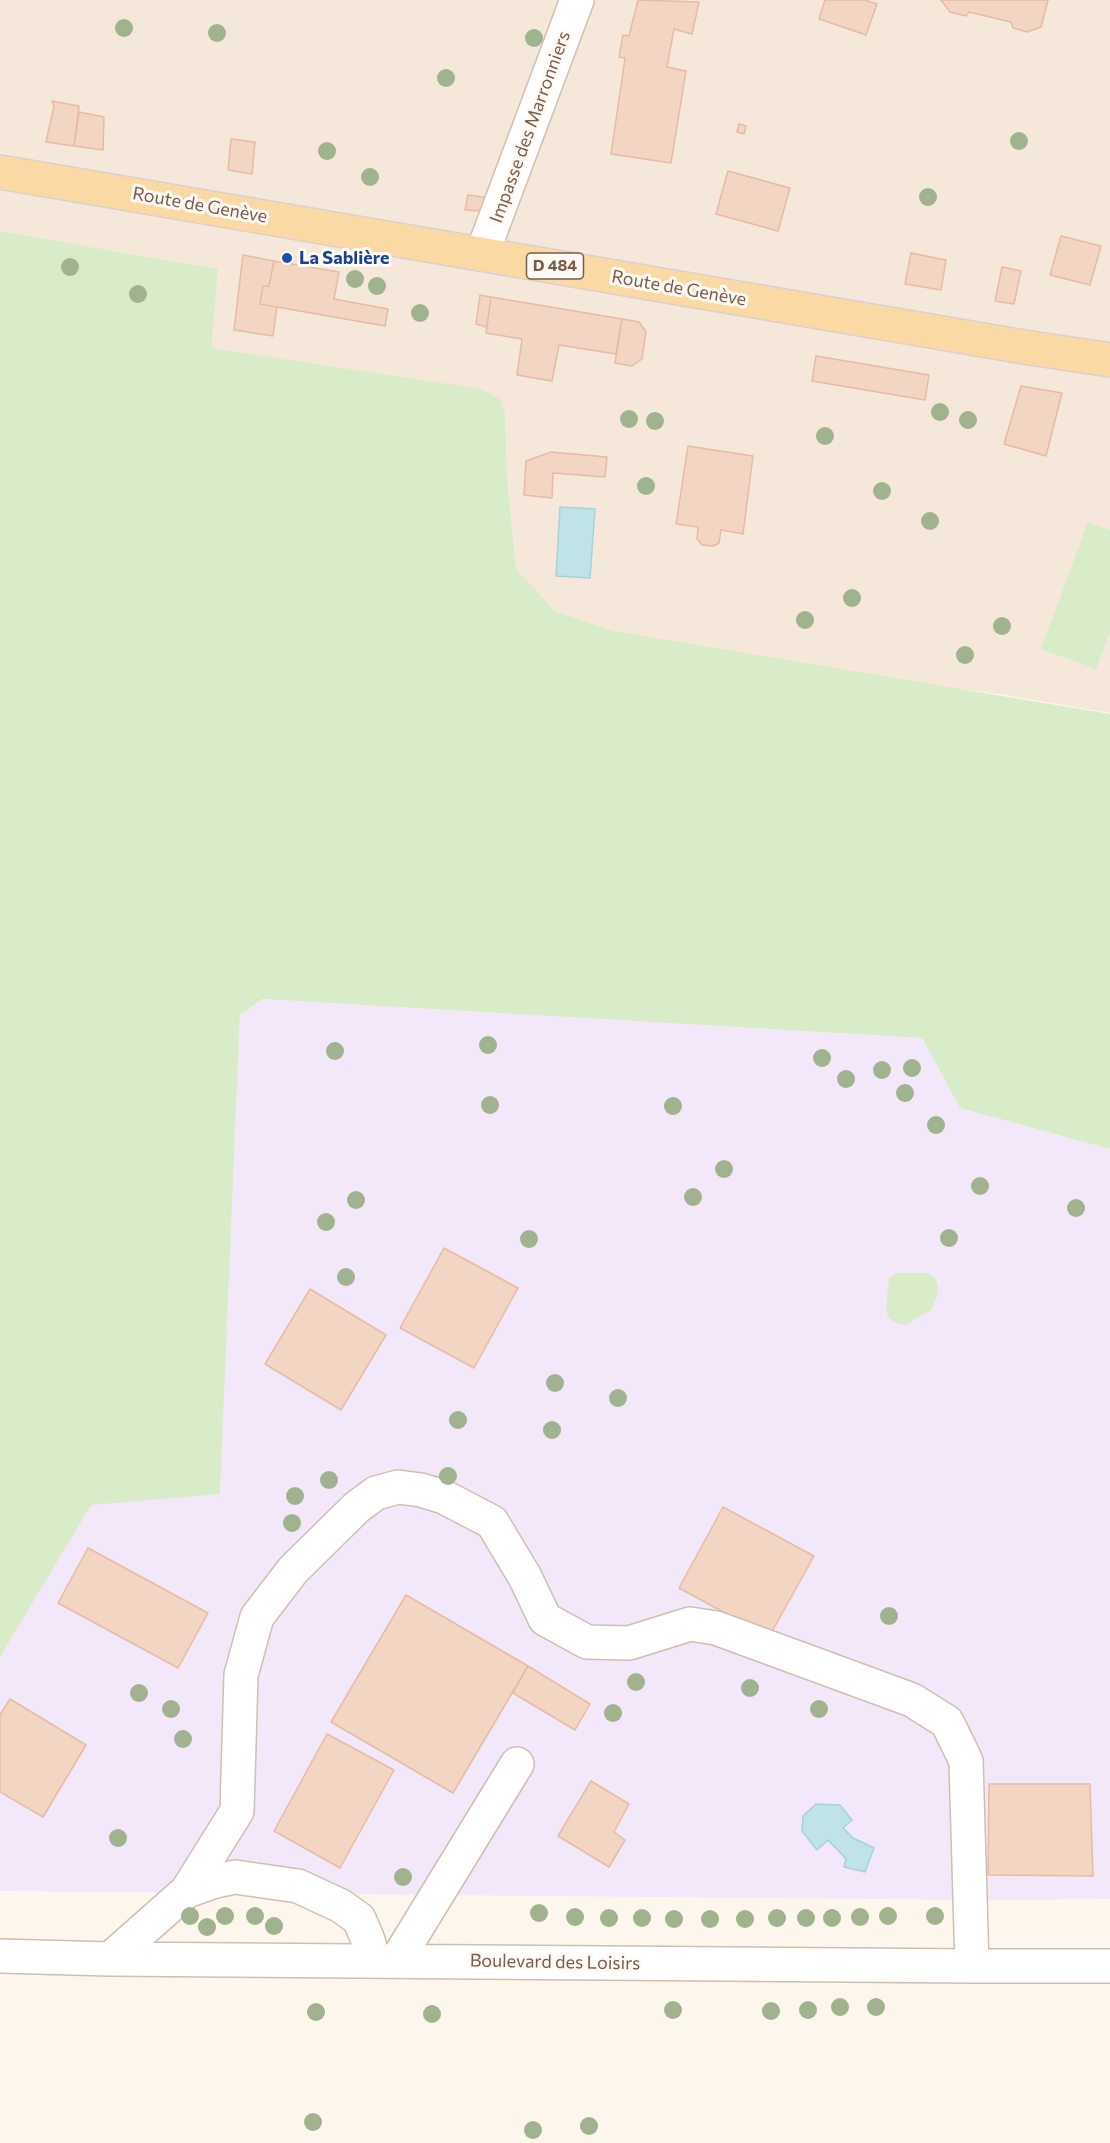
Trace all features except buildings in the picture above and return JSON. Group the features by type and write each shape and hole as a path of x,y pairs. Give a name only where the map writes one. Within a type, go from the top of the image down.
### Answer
{"main road":[{"name":"Route de Genève","path":"0,172 1110,360"}],"street":[{"name":"Impasse des Marronniers","path":"482,254 577,0"},
{"path":"110,1959 187,1891 237,1811 241,1676 257,1617 293,1570 357,1507 376,1493 398,1487 421,1490 444,1497 492,1522 525,1578 545,1619 587,1642 629,1643 690,1624 716,1628 912,1700 947,1722 966,1761 972,1966"},
{"path":"187,1891 235,1877 298,1886 341,1906 359,1919 368,1940 385,1960 517,1764"},
{"name":"Boulevard des Loisirs","path":"0,1956 110,1959 1110,1966"}],"shaded area":[{"path":"0,0 1110,0 1110,713 999,694 881,679 614,631 555,611 516,570 507,476 505,414 487,392 210,348 218,269 0,231"},
{"path":"264,999 922,1038 960,1108 1110,1149 1110,1899 984,1900 0,1891 0,1657 91,1504 220,1494 240,1015"}],"green space":[{"path":"0,231 218,269 211,348 475,388 501,400 505,414 507,476 516,569 555,611 614,631 1110,714 1110,1149 960,1108 922,1038 263,999 240,1015 220,1494 91,1505 0,1657"},
{"path":"1088,522 1110,530 1110,631 1096,669 1041,649"},
{"path":"897,1273 927,1273 934,1277 938,1285 937,1296 931,1310 905,1325 895,1323 888,1317 886,1308 889,1278"}],"water":[{"path":"560,507 595,509 590,578 556,576"},
{"path":"816,1804 840,1805 852,1820 843,1828 853,1838 874,1848 865,1872 844,1867 846,1859 828,1840 817,1850 802,1831 803,1816"}],"place":[{"name":"La Sablière","path":"287,258"}]}
